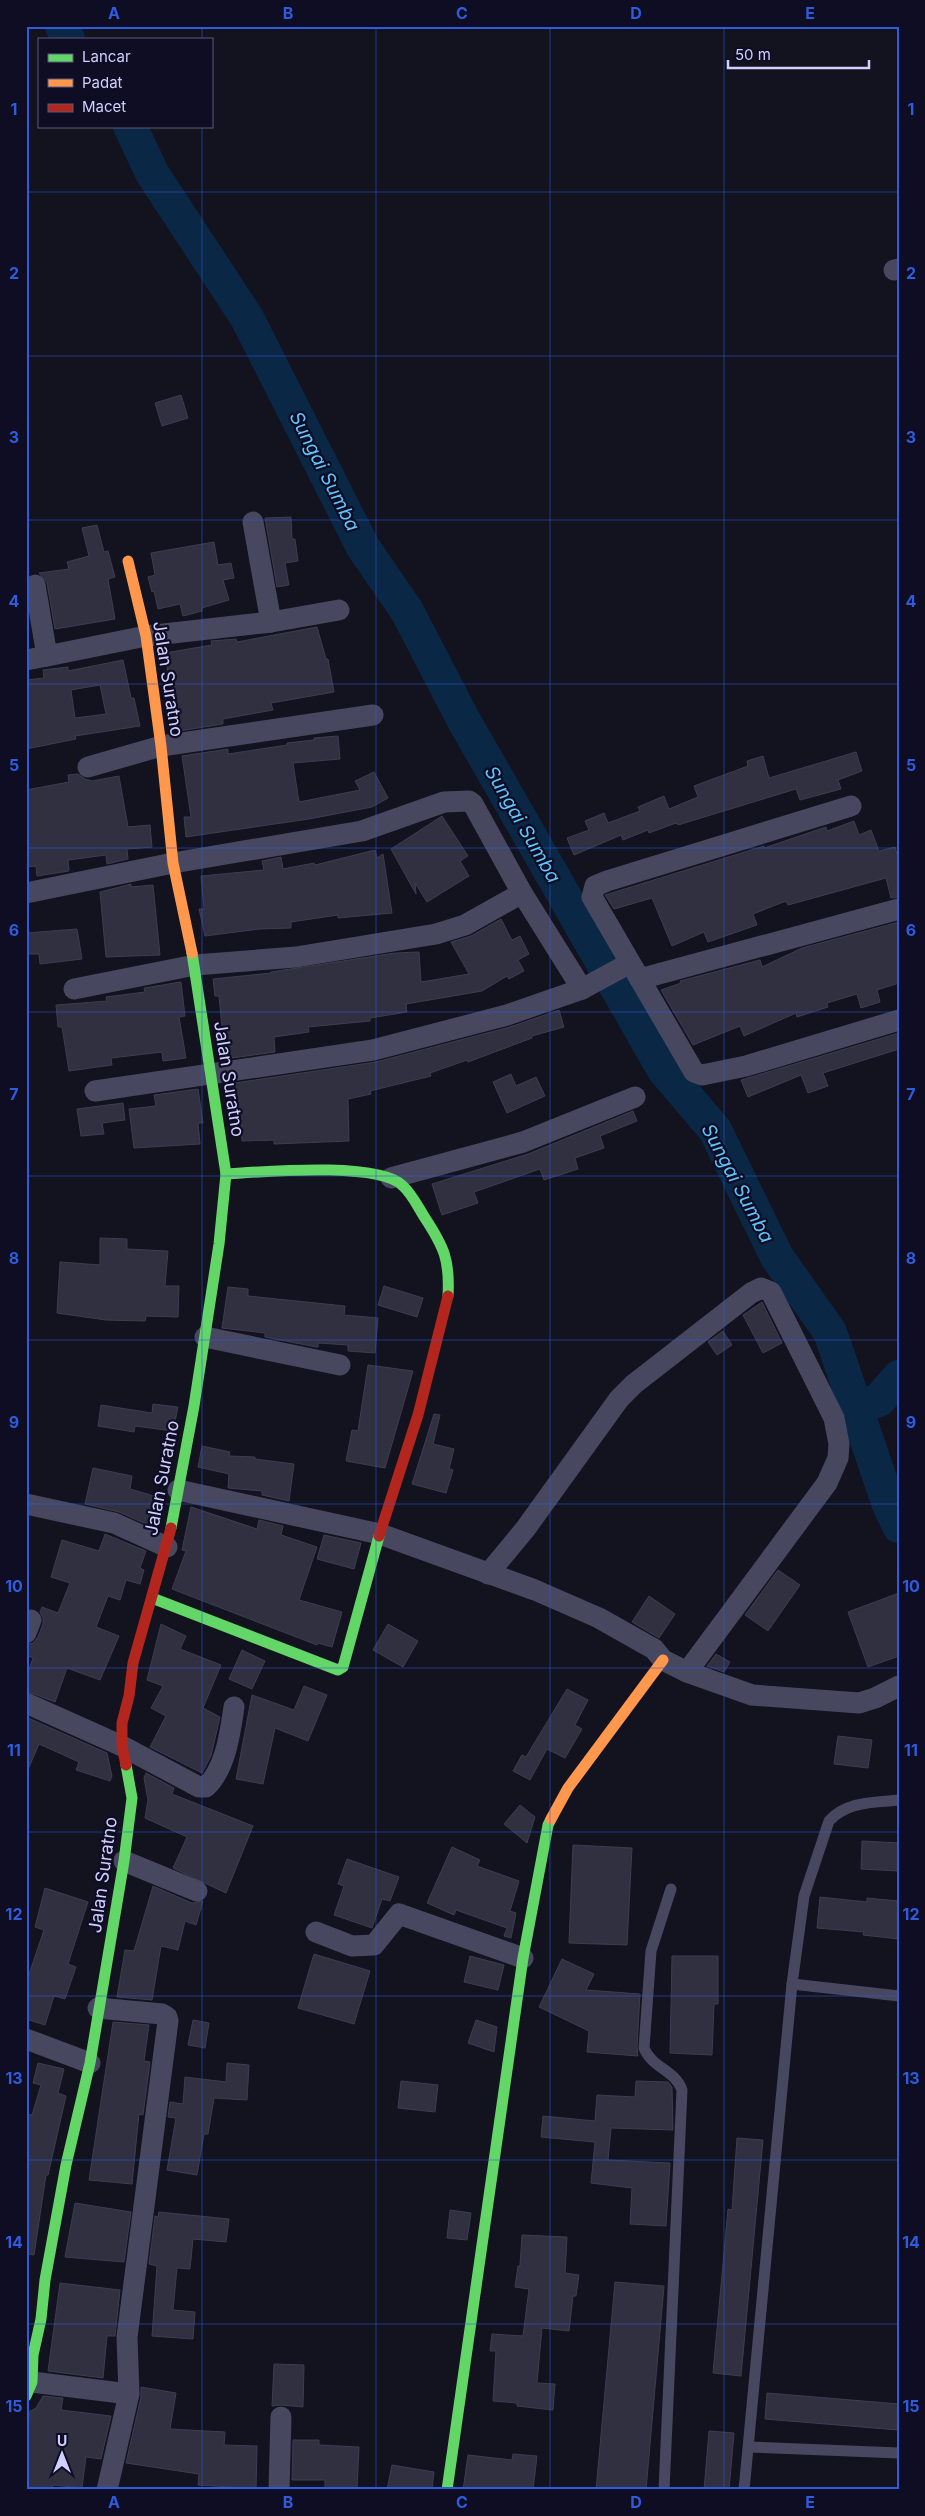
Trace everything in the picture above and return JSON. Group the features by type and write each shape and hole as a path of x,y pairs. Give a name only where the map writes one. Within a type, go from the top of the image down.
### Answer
{"street":[{"path":"252,522 271,622"},
{"name":"Jalan Suratno","path":"29,2389 33,2355 41,2319 45,2280 66,2165 90,2063 124,1862 132,1798 122,1746 122,1723 129,1696 133,1663 167,1546 178,1490 206,1337 224,1205 226,1174 195,965 173,863 161,746 146,636 128,561"},
{"path":"36,584 36,658 146,636 271,622 339,610"},
{"path":"88,768 161,746 373,715"},
{"path":"26,893 173,863 362,831 444,802 469,801 473,804 522,893 588,986"},
{"path":"851,806 595,886 592,897 631,970 694,1072 702,1075 746,1066 899,1020"},
{"path":"74,989 195,965 296,957 436,934 465,925 522,893"},
{"path":"95,1091 373,1050 507,1015 631,970 899,909"},
{"path":"391,1178 523,1142 635,1097"},
{"path":"152,1598 341,1670 380,1534 418,1416 448,1300 449,1275 447,1258 435,1233 403,1185 391,1178 361,1173 301,1169 226,1174"},
{"path":"488,1574 526,1528 619,1399 634,1384 751,1293 761,1288 771,1292 834,1418 839,1444 838,1458 828,1484 687,1672"},
{"path":"206,1337 340,1365"},
{"path":"178,1490 380,1534 535,1590 599,1618 654,1649 663,1660 687,1672 752,1695 838,1703 858,1703 875,1698 899,1686"},
{"path":"26,1504 114,1524 167,1546"},
{"path":"447,2490 523,1958 548,1825 568,1788 663,1660"},
{"path":"26,1704 122,1746 194,1786 206,1787 212,1781 227,1748 234,1707"},
{"path":"124,1862 197,1890"},
{"path":"316,1932 352,1946 374,1944 399,1914 523,1958"},
{"path":"98,2008 162,2014 167,2017 168,2021 127,2337 129,2394 108,2490"},
{"path":"26,2039 90,2063"},
{"path":"29,2389 129,2394"},
{"path":"279,2490 281,2417"}],"lane":[{"path":"744,2490 792,1984 804,1896 829,1821 838,1812 850,1806 899,1800"},
{"path":"664,2490 682,2090 674,2076 648,2058 644,2048 651,1951 671,1889"},
{"path":"792,1984 899,1996"},
{"path":"749,2447 899,2453"}],"building":[{"path":"181,395 188,418 162,426 155,403"},
{"path":"291,517 292,539 295,539 298,561 285,563 289,585 277,587 265,518"},
{"path":"97,525 104,552 108,551 115,577 108,579 115,619 55,629 47,583 39,573 69,569 67,562 89,556 82,528"},
{"path":"214,542 218,565 231,563 234,578 223,580 229,600 202,608 202,611 183,616 180,604 158,609 154,591 152,592 148,577 155,575 151,553"},
{"path":"317,627 326,659 328,659 334,692 271,703 273,710 223,719 223,724 179,731 173,686 170,686 165,653 212,645 211,641 236,639 237,642"},
{"path":"123,660 131,698 134,698 140,726 75,736 76,739 26,749 26,680 44,678 43,670 68,667 68,671","holes":["100,685 106,714 75,718 71,690"]},
{"path":"338,736 340,759 293,763 299,802 360,790 355,781 374,772 388,798 372,807 309,819 186,837 184,817 191,817 182,756 228,749 228,754 314,740 314,738"},
{"path":"856,752 862,771 838,780 841,789 800,800 796,789 678,825 676,823 649,833 648,830 623,840 621,835 574,855 567,838 589,830 585,821 604,813 608,823 640,811 638,807 664,796 669,809 698,797 694,786 748,766 747,761 763,756 769,778"},
{"path":"78,774 92,781 119,776 128,827 150,825 152,847 127,849 128,859 107,864 106,855 68,860 69,871 37,876 36,866 26,867 26,790 69,782 68,775"},
{"path":"442,816 468,856 460,861 469,876 427,902 415,883 416,894 391,849"},
{"path":"854,821 859,835 871,830 879,851 895,847 899,861 899,897 891,898 886,878 788,905 786,901 753,914 757,925 708,942 704,932 672,946 652,898 614,909 605,895 764,846 764,848 826,827 827,831"},
{"path":"375,850 377,858 383,854 392,913 338,918 338,915 291,922 291,928 259,929 205,936 199,909 204,909 201,876 264,870 262,861 281,857 283,869 314,863 315,865"},
{"path":"131,884 131,887 153,885 160,955 106,957 100,892"},
{"path":"501,919 512,940 520,936 529,954 518,960 524,971 509,979 507,976 482,991 406,1004 407,1012 370,1018 370,1021 308,1027 309,1032 274,1037 275,1052 225,1059 219,996 215,996 213,979 271,973 395,953 419,952 421,982 469,974 451,942 471,936"},
{"path":"899,922 899,983 877,990 880,1002 861,1008 857,994 827,1003 828,1007 797,1017 796,1013 744,1036 740,1026 693,1045 661,990 681,983 680,981 760,960 762,967 802,948"},
{"path":"77,929 82,959 40,964 39,954 26,954 26,933"},
{"path":"181,982 185,1016 179,1017 186,1058 163,1061 162,1052 111,1058 112,1065 69,1071 62,1027 58,1027 56,1005 107,1001 106,997 145,992 144,988"},
{"path":"559,1010 564,1027 532,1036 532,1038 468,1062 467,1060 430,1073 431,1076 370,1091 371,1094 348,1099 349,1141 274,1144 274,1140 242,1141 241,1118 234,1119 228,1084 376,1062 510,1027"},
{"path":"899,1033 899,1049 823,1073 828,1086 808,1093 801,1075 748,1097 741,1080"},
{"path":"511,1074 516,1086 536,1077 545,1096 507,1113 493,1082"},
{"path":"198,1089 203,1123 198,1123 200,1144 134,1148 129,1109 156,1106 154,1095"},
{"path":"123,1103 125,1120 102,1123 104,1134 81,1136 77,1109"},
{"path":"633,1111 637,1121 600,1136 604,1148 575,1158 578,1169 544,1180 540,1169 474,1192 478,1203 442,1215 432,1184 528,1154"},
{"path":"100,1238 127,1239 127,1249 168,1251 165,1286 179,1286 178,1317 146,1316 145,1321 106,1320 57,1313 60,1262 100,1265"},
{"path":"384,1286 423,1298 417,1317 378,1305"},
{"path":"228,1287 248,1289 248,1296 345,1306 344,1315 378,1318 375,1353 348,1351 348,1345 318,1343 318,1347 316,1347 265,1337 265,1333 222,1328"},
{"path":"762,1302 782,1343 763,1353 743,1315"},
{"path":"723,1331 732,1345 717,1355 708,1342"},
{"path":"368,1365 413,1371 385,1468 346,1461 352,1430 358,1431"},
{"path":"153,1404 178,1407 173,1431 135,1426 134,1432 98,1426 101,1405 152,1413"},
{"path":"434,1414 440,1415 433,1444 454,1449 449,1469 453,1470 446,1493 412,1484"},
{"path":"202,1446 230,1452 229,1456 255,1457 255,1459 294,1464 289,1501 262,1495 262,1491 228,1488 229,1474 198,1467"},
{"path":"93,1468 132,1476 130,1489 161,1498 155,1528 119,1512 85,1504"},
{"path":"191,1507 257,1529 259,1520 283,1526 281,1535 317,1547 299,1600 342,1612 332,1647 318,1643 317,1645 172,1589 186,1551 182,1550"},
{"path":"105,1534 146,1551 140,1568 144,1570 140,1584 126,1580 120,1600 108,1596 96,1627 119,1636 100,1680 67,1668 55,1702 26,1691 26,1678 33,1658 26,1655 26,1645 33,1643 38,1637 43,1624 40,1612 42,1607 58,1613 70,1583 51,1577 62,1540 99,1551"},
{"path":"324,1535 361,1543 354,1569 317,1559"},
{"path":"778,1570 800,1585 768,1631 745,1615"},
{"path":"899,1593 899,1656 868,1667 848,1612"},
{"path":"649,1596 675,1614 659,1638 632,1622"},
{"path":"161,1624 186,1636 180,1649 221,1665 203,1708 220,1717 211,1756 202,1773 150,1747 166,1716 151,1708 163,1686 147,1680"},
{"path":"388,1624 418,1641 403,1667 373,1650"},
{"path":"242,1650 265,1661 252,1689 229,1679"},
{"path":"716,1654 730,1662 724,1672 707,1666"},
{"path":"304,1686 327,1695 308,1741 275,1728 263,1784 236,1779 252,1695 294,1710"},
{"path":"567,1689 588,1700 575,1725 582,1729 565,1758 547,1749 530,1780 513,1771 522,1755 526,1757"},
{"path":"26,1717 107,1753 112,1776 110,1781 76,1770 79,1762 39,1744 26,1774"},
{"path":"838,1736 872,1740 868,1768 834,1764"},
{"path":"146,1773 174,1788 172,1794 253,1826 226,1893 173,1868 187,1837 145,1818 148,1800 144,1778"},
{"path":"520,1805 535,1817 527,1843 504,1824"},
{"path":"862,1841 899,1843 899,1871 861,1869"},
{"path":"573,1845 632,1848 627,1945 569,1943"},
{"path":"452,1847 480,1860 477,1866 519,1881 510,1911 516,1913 511,1938 504,1936 507,1928 456,1910 454,1915 427,1903"},
{"path":"347,1859 399,1877 390,1901 382,1899 372,1928 334,1915 344,1886 338,1884"},
{"path":"153,1886 192,1903 203,1901 196,1925 185,1921 178,1950 161,1946 152,2000 117,1997 125,1950 134,1951"},
{"path":"45,1888 88,1902 68,1964 76,1967 65,1999 54,1996 45,2025 26,2019 26,1983 44,1930 35,1927"},
{"path":"820,1897 867,1902 867,1898 899,1901 899,1939 863,1935 864,1932 817,1928"},
{"path":"314,1954 370,1971 354,2024 298,2008"},
{"path":"470,1956 504,1965 498,1990 464,1982"},
{"path":"672,1956 718,1956 718,2004 714,2004 712,2055 670,2053"},
{"path":"562,1959 594,1974 586,1990 640,1994 638,2056 587,2052 589,2031 539,2007"},
{"path":"193,2020 209,2023 205,2048 188,2045"},
{"path":"476,2020 497,2027 494,2052 468,2043"},
{"path":"113,2022 149,2025 144,2061 150,2062 143,2115 139,2114 132,2184 89,2180"},
{"path":"38,2063 64,2069 58,2093 66,2096 48,2175 46,2175 34,2255 26,2254 26,2114 32,2115 41,2085 33,2083"},
{"path":"227,2063 249,2065 247,2100 214,2098 208,2134 204,2134 197,2175 167,2170 176,2118 168,2117 170,2102 183,2104 185,2077 226,2082"},
{"path":"401,2081 438,2085 435,2112 398,2108"},
{"path":"636,2081 668,2082 672,2087 673,2130 611,2128 608,2160 670,2163 666,2226 630,2224 632,2188 591,2183 595,2142 541,2137 543,2116 595,2121 597,2095 635,2097"},
{"path":"737,2138 763,2140 741,2376 713,2373 728,2209 732,2210"},
{"path":"75,2203 131,2212 124,2262 65,2257"},
{"path":"450,2210 471,2213 467,2240 447,2238"},
{"path":"159,2212 229,2219 226,2242 193,2239 190,2269 177,2268 173,2310 195,2312 193,2339 152,2336 157,2266 149,2264 155,2216 158,2217"},
{"path":"522,2235 567,2237 565,2273 579,2275 576,2296 573,2296 569,2331 542,2328 537,2383 555,2384 553,2410 517,2406 517,2403 493,2401 496,2351 490,2351 492,2334 523,2336 529,2289 515,2287 518,2266 520,2266"},
{"path":"615,2282 664,2286 646,2490 596,2490"},
{"path":"60,2283 120,2290 115,2336 107,2336 103,2378 48,2371"},
{"path":"274,2364 304,2365 303,2407 272,2406"},
{"path":"141,2387 176,2393 170,2429 225,2432 224,2445 257,2446 256,2490 232,2490 232,2487 198,2485 199,2474 126,2463 141,2397"},
{"path":"767,2393 899,2404 898,2430 765,2419"},
{"path":"43,2396 63,2398 61,2410 111,2416 101,2459 86,2457 82,2488 53,2485 52,2490 26,2488 26,2436 30,2411 36,2408"},
{"path":"709,2431 734,2433 729,2490 704,2490"},
{"path":"293,2440 319,2440 319,2445 359,2447 357,2490 325,2490 325,2480 292,2480"},
{"path":"513,2454 537,2456 533,2490 463,2490 468,2455 512,2460"},
{"path":"392,2465 434,2472 432,2490 387,2490"}],"waterway":[{"name":"Sungai Sumba","path":"62,26 68,38"},
{"name":"Sungai Sumba","path":"131,128 152,173 247,318 363,547 407,611 463,719 664,1070 715,1130 777,1257 830,1332 889,1505 899,1526"},
{"path":"856,1408 879,1400 899,1377"}],"traffic: fast":[{"path":"171,1528 194,1406 219,1244 226,1174 192,953"},
{"path":"226,1174 319,1170 370,1173 390,1178 403,1186 409,1193 432,1228 441,1246 447,1263 448,1296"},
{"path":"152,1598 338,1670 343,1667 379,1536"},
{"path":"26,2396 32,2382 33,2355 41,2319 45,2280 66,2165 90,2063 124,1861 132,1798 126,1765"},
{"path":"447,2490 523,1958 548,1825 551,1819"}],"traffic: slow":[{"path":"128,561 146,636 161,746 173,863 192,953"},
{"path":"551,1819 568,1788 663,1660"}],"traffic: jam":[{"path":"379,1536 418,1415 448,1296"},
{"path":"126,1765 122,1746 122,1723 129,1696 133,1663 171,1528"}]}
